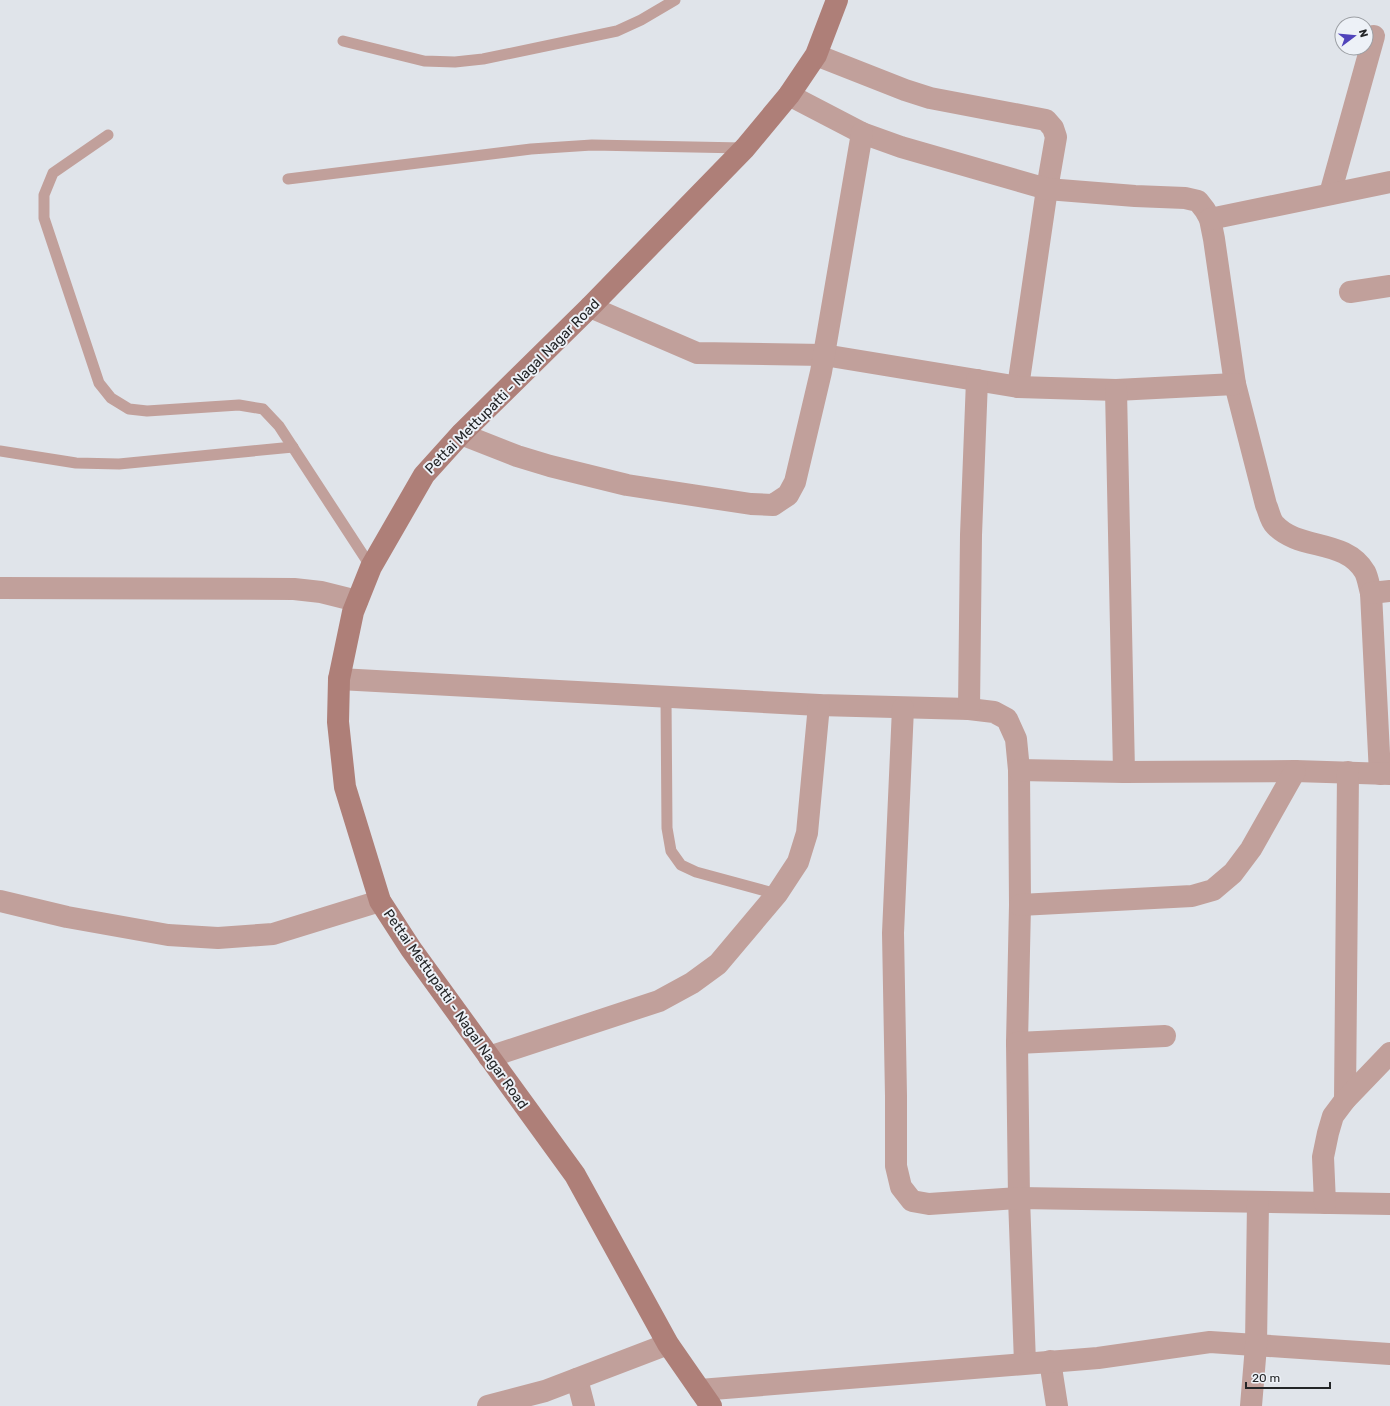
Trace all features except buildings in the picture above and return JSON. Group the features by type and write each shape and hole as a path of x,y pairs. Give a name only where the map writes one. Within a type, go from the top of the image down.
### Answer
{"main road":[{"name":"Pettai Mettupatti - Nagal Nagar Road","path":"705,1398 668,1344 575,1175 411,949 380,901 345,787 338,722 339,679 353,612 357,600 371,567 424,475 461,434 590,307 745,148 789,95 816,55 837,0"}],"street":[{"path":"816,55 905,90 930,98 1046,120 1054,128 1056,138 1047,189 1018,387"},
{"path":"1330,194 1368,56"},
{"path":"789,95 862,133 901,147 1047,189 1135,196 1185,198 1198,201 1210,219 1235,384 1266,505 1274,524 1288,535 1337,549 1356,559 1380,592 1385,774 1296,771 1124,772 1019,770"},
{"path":"461,434 517,456 550,466 627,485 751,504 773,505 788,495 795,482 824,355 862,133"},
{"path":"1210,219 1390,182"},
{"path":"1350,292 1390,286"},
{"path":"590,307 697,353 824,355 1018,387 1116,390 1235,384"},
{"path":"969,709 971,535 977,380"},
{"path":"1116,390 1124,772"},
{"path":"0,588 294,589 321,592 357,600"},
{"path":"339,679 819,705 969,709 994,712 1007,719 1016,739 1019,770 1020,905 1017,1044 1019,1198 1025,1363"},
{"path":"489,1057 659,1001 692,983 718,964 777,894 798,862 807,833 819,705"},
{"path":"903,708 893,934 896,1166 901,1187 912,1201 929,1204 1019,1198 1390,1204"},
{"path":"1020,905 1192,896 1213,890 1233,873 1251,849 1296,771"},
{"path":"1345,1100 1348,772"},
{"path":"0,901 67,917 168,935 218,938 273,934 380,901"},
{"path":"1017,1044 1165,1036"},
{"path":"1325,1203 1323,1157 1333,1116 1345,1100 1390,1053"},
{"path":"1251,1406 1256,1346 1258,1202"},
{"path":"705,1398 1025,1363 1098,1358 1210,1342 1390,1354"},
{"path":"488,1406 545,1391 668,1344"},
{"path":"1050,1361 1057,1406"},
{"path":"576,1379 584,1406"}],"lane":[{"path":"343,41 424,62 455,62 483,59 617,31 642,20 675,0"},
{"path":"108,135 53,173 44,195 44,218 99,383 111,398 129,409 147,411 239,405 263,409 280,426 371,567"},
{"path":"288,179 530,149 592,145 745,148"},
{"path":"0,451 76,463 119,464 293,447"},
{"path":"666,697 667,828 670,851 681,865 696,872 777,894"}]}
